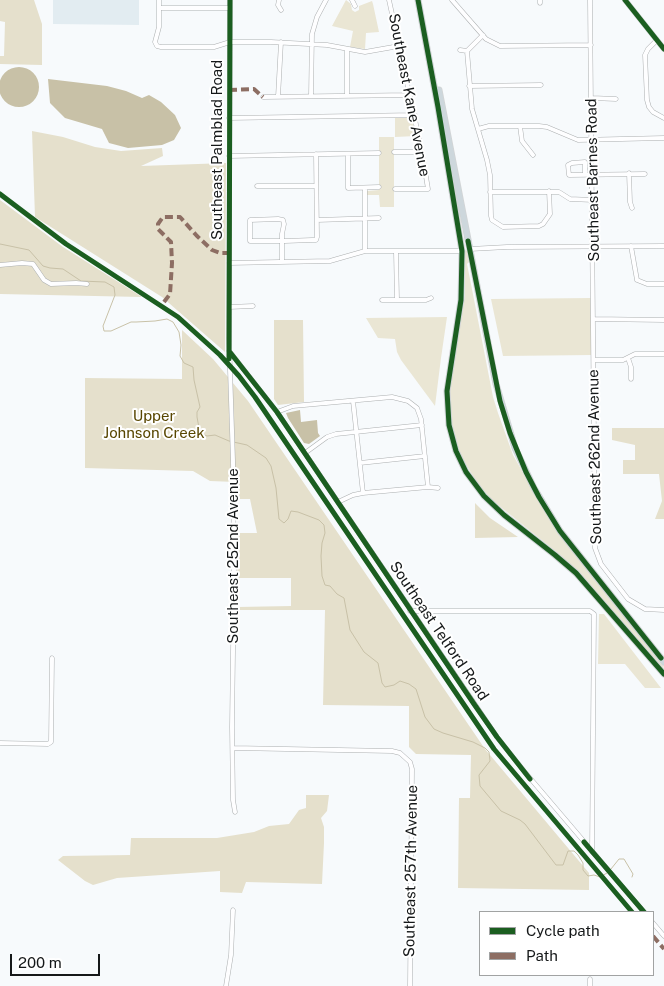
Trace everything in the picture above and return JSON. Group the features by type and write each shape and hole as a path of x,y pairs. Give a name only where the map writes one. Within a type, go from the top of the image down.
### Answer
{"highway":[{"path":"418,0 457,212 462,251 461,300 448,376 447,397 449,425 459,458 484,496 504,515 576,573 664,674"},
{"path":"422,0 500,400 510,433 539,498 560,530 664,662"},
{"path":"457,212 467,249 470,249"}],"main road":[{"path":"625,0 664,49"}],"street":[{"path":"159,0 156,44 161,47 214,47 230,42 281,42 327,45 365,52 399,46"},
{"name":"Southeast Palmblad Road","path":"229,299 230,0"},
{"path":"278,0 281,10"},
{"path":"311,96 314,25 326,0"},
{"path":"352,0 355,6"},
{"name":"Southeast Kane Avenue","path":"389,0 422,152 428,189 395,189"},
{"path":"452,0 483,35 493,43 505,47 591,45"},
{"name":"Southeast Barnes Road","path":"590,0 594,360"},
{"path":"159,8 230,8"},
{"path":"483,35 467,51 472,109 490,176 490,216 499,226 539,226 546,223 550,214 549,192"},
{"path":"657,40 645,55 647,100 653,112 664,118"},
{"path":"278,97 281,42"},
{"path":"347,49 347,96"},
{"path":"460,50 467,51"},
{"path":"469,86 541,85"},
{"path":"263,97 410,95"},
{"path":"592,98 616,99"},
{"path":"229,118 414,115"},
{"path":"478,129 489,126 543,126 574,140 664,138"},
{"path":"520,126 522,141 533,156"},
{"path":"394,152 422,152"},
{"path":"229,156 379,153"},
{"path":"282,262 282,241 283,220 250,220 250,241 282,241 316,240 316,154"},
{"path":"348,154 348,188 379,188"},
{"path":"585,162 585,174"},
{"path":"592,162 570,163 568,165 568,172 569,174 645,174"},
{"path":"629,173 632,208"},
{"path":"257,186 316,186"},
{"path":"365,188 365,251"},
{"path":"490,192 559,192 570,200 593,200"},
{"path":"317,220 379,218"},
{"path":"630,246 636,281 647,284 664,284"},
{"path":"470,249 664,246"},
{"path":"229,263 330,261 365,251 462,251"},
{"path":"396,252 397,300"},
{"path":"0,265 33,264 44,280 51,284 87,284"},
{"path":"382,300 426,300 431,298"},
{"name":"Southeast 252nd Avenue","path":"229,299 233,438 233,800 236,812"},
{"path":"229,306 253,306"},
{"path":"594,319 664,320"},
{"name":"Southeast Telford Road","path":"229,351 277,412 497,737 643,911"},
{"path":"594,360 619,360 635,354 664,354"},
{"path":"628,358 631,367 631,379"},
{"name":"Southeast 262nd Avenue","path":"594,360 595,548 601,564 632,602 645,609 664,610"},
{"path":"277,412 293,406 392,397 402,398 413,403 420,414 422,425 428,487"},
{"path":"353,401 363,493"},
{"path":"305,453 331,435 422,425"},
{"path":"360,463 425,456"},
{"path":"338,502 353,495 363,493 428,487 438,488"},
{"path":"410,610 585,611 593,613 595,618 592,852"},
{"path":"0,743 50,744 52,739 52,658"},
{"name":"Southeast 257th Avenue","path":"233,748 392,751 400,752 407,757 412,768 410,986"},
{"path":"226,986 231,955 232,910"},
{"path":"654,924 664,936"},
{"path":"590,979 590,986"}],"shaded area":[{"path":"53,0 139,0 139,25 53,24"},
{"path":"346,0 351,4 352,10 355,12 359,10 359,6 372,1 379,32 366,33 365,49 350,47 353,31 332,26"},
{"path":"19,67 33,73 39,87 33,101 19,107 5,101 -1,87 5,73"},
{"path":"48,79 107,86 142,98 149,95 161,102 175,115 181,128 174,140 162,145 128,148 109,143 102,129 65,118 50,103"},
{"path":"395,118 410,118 416,136 395,137"},
{"path":"379,137 394,137 394,207 380,207 379,195 366,195 367,191 379,190"},
{"path":"465,250 467,251 469,262 467,264 493,397 513,455 549,518 664,666 663,670 579,573 559,554 492,500 478,484 462,458 451,421 450,385 465,296"},
{"path":"591,298 592,355 503,356 491,299"},
{"path":"447,317 435,406 401,360 397,352 395,339 378,338 366,318"},
{"path":"300,410 301,422 317,420 320,436 309,444 304,443 286,413"},
{"path":"599,614 604,614 661,688 645,688 625,664 598,664"}],"green space":[{"path":"0,0 34,0 42,24 42,65 0,64 0,56 4,56 5,22 0,21"},
{"path":"32,131 63,137 95,147 121,151 162,148 163,156 141,166 226,163 225,352 162,297 35,217"},
{"path":"0,200 63,247 142,297 0,294"},
{"path":"274,320 303,320 304,402 278,405 274,399"},
{"name":"Upper Johnson Creek","path":"182,330 213,359 248,401 485,749 589,873 589,890 458,888 459,798 470,798 471,755 416,754 409,747 409,706 323,705 325,610 238,610 238,607 291,606 291,578 237,578 237,533 257,533 250,499 236,499 236,482 210,481 193,471 85,468 85,378 182,379"},
{"path":"612,428 664,428 664,519 655,519 662,501 659,474 623,474 623,460 635,460 635,445 612,440"},
{"path":"475,503 490,518 518,537 475,538"},
{"path":"306,795 329,795 327,811 321,818 324,827 322,884 246,882 242,893 220,892 220,871 117,878 93,885 58,860 63,856 130,855 131,838 217,838 254,832 269,826 289,824 299,810 306,808"}],"waterway":[{"path":"0,244 29,250 43,266 63,269 81,281 105,282 114,287 115,295 103,326 104,331 111,331 131,322 167,319 173,322 179,332 180,356 184,363 193,367 200,407 197,412 200,433 207,436 215,435 229,441 247,445 266,458 271,466 276,488 279,519 284,523 291,511 319,520 324,525 325,533 321,556 322,576 325,585 330,586 337,594 344,598 350,630 364,652 378,663 382,683 385,687 400,681 409,684 416,689 425,717 434,729 473,742 489,752 490,761 479,775 480,786 501,811 525,824 556,865 563,865 568,851 574,851 583,863 583,870 588,876 600,877 607,873"},
{"path":"611,869 619,859 624,859 633,874 632,877"}],"marked path":[{"path":"229,90 254,89 263,97"},
{"path":"164,302 170,294 172,263 171,242 158,229 158,224 163,217 180,217 212,250 220,253 229,253"},
{"path":"654,937 664,949"}],"cycle path":[{"path":"229,359 230,0"},
{"path":"418,0 462,251 461,300 447,391 449,425 456,451 466,472 484,496 504,515 576,573 664,674"},
{"path":"625,0 664,49"},
{"path":"0,194 66,244 178,317 220,355 239,376 494,749 631,911"},
{"path":"468,241 500,401 510,433 526,472 560,531 661,658"},
{"path":"229,351 277,412 474,704 530,779"},
{"path":"584,842 643,911"}]}
